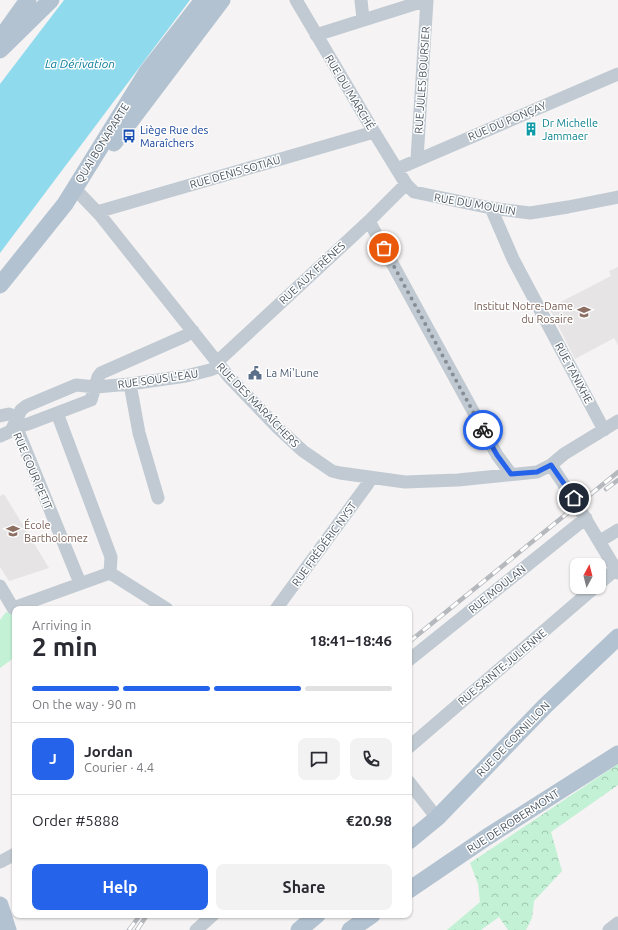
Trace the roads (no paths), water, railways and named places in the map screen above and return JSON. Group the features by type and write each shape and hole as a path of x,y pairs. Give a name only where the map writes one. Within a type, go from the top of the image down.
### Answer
{"main road":[{"path":"0,39 28,0"},
{"path":"0,50 51,0"},
{"name":"QUAI BONAPARTE","path":"0,285 65,204 147,72 203,0"},
{"path":"65,204 77,192 222,0"},
{"name":"RUE DE CORNILLON","path":"412,838 437,818 545,706 618,638"},
{"name":"RUE DE ROBERMONT","path":"412,888 487,837 618,754"},
{"path":"0,905 8,930"},
{"path":"299,930 313,918"},
{"path":"350,930 368,918"}],"street":[{"name":"RUE DU MARCHÉ","path":"296,0 406,184"},
{"path":"361,0 364,19"},
{"path":"316,35 364,19 385,6 427,0"},
{"name":"RUE JULES BOURSIER","path":"418,159 427,0"},
{"name":"RUE DU PONÇAY","path":"397,169 618,74"},
{"name":"RUE DENIS SOTIAU","path":"97,212 374,132"},
{"name":"RUE DU MOULIN","path":"406,184 417,193 491,208 530,213 618,198"},
{"name":"RUE AUX FRÊNES","path":"218,364 406,184"},
{"name":"RUE DES MARAÎCHERS","path":"77,192 97,212 229,377 278,428 304,451 332,471 405,482 458,480 537,472 551,465 564,454 618,421"},
{"name":"RUE TANIXHE","path":"491,208 513,259 604,430"},
{"path":"369,221 497,455 511,474"},
{"name":"RUE SOUS L'EAU","path":"0,416 9,414 20,426 91,400 98,377 101,373 185,336 193,331"},
{"name":"RUE SOUS L'EAU","path":"0,436 11,431 21,410 26,406 76,385 96,387 186,376 210,370 218,364"},
{"path":"130,384 139,433 158,498"},
{"path":"57,413 111,557 110,573"},
{"name":"RUE COUR PETIT","path":"15,422 80,583"},
{"path":"551,465 586,518 617,571 606,579"},
{"name":"RUE FRÉDÉRIC NYST","path":"278,606 371,478"},
{"name":"RUE MOULAN","path":"412,658 586,518"},
{"path":"600,541 618,530"},
{"path":"18,606 110,573"},
{"path":"110,573 162,606"},
{"path":"0,586 12,606"},
{"name":"RUE SAINTE-JULIENNE","path":"412,744 587,594"},
{"path":"412,786 437,818"},
{"path":"0,862 12,856"},
{"path":"196,930 210,918"},
{"path":"609,930 618,923"}],"water":[{"name":"La Dérivation","path":"64,0 190,0 0,253 0,84"}],"railway":[{"path":"412,640 618,472"},
{"path":"606,489 618,480"},
{"path":"129,930 138,918"},
{"path":"137,930 145,918"}],"place":[{"name":"Dr Michelle Jammaer","path":"531,129"},
{"name":"Liège Rue des Maraîchers","path":"129,136"},
{"name":"Institut Notre-Dame du Rosaire","path":"584,312"},
{"name":"La Mi'Lune","path":"255,373"},
{"name":"École Bartholomez","path":"13,531"}]}
